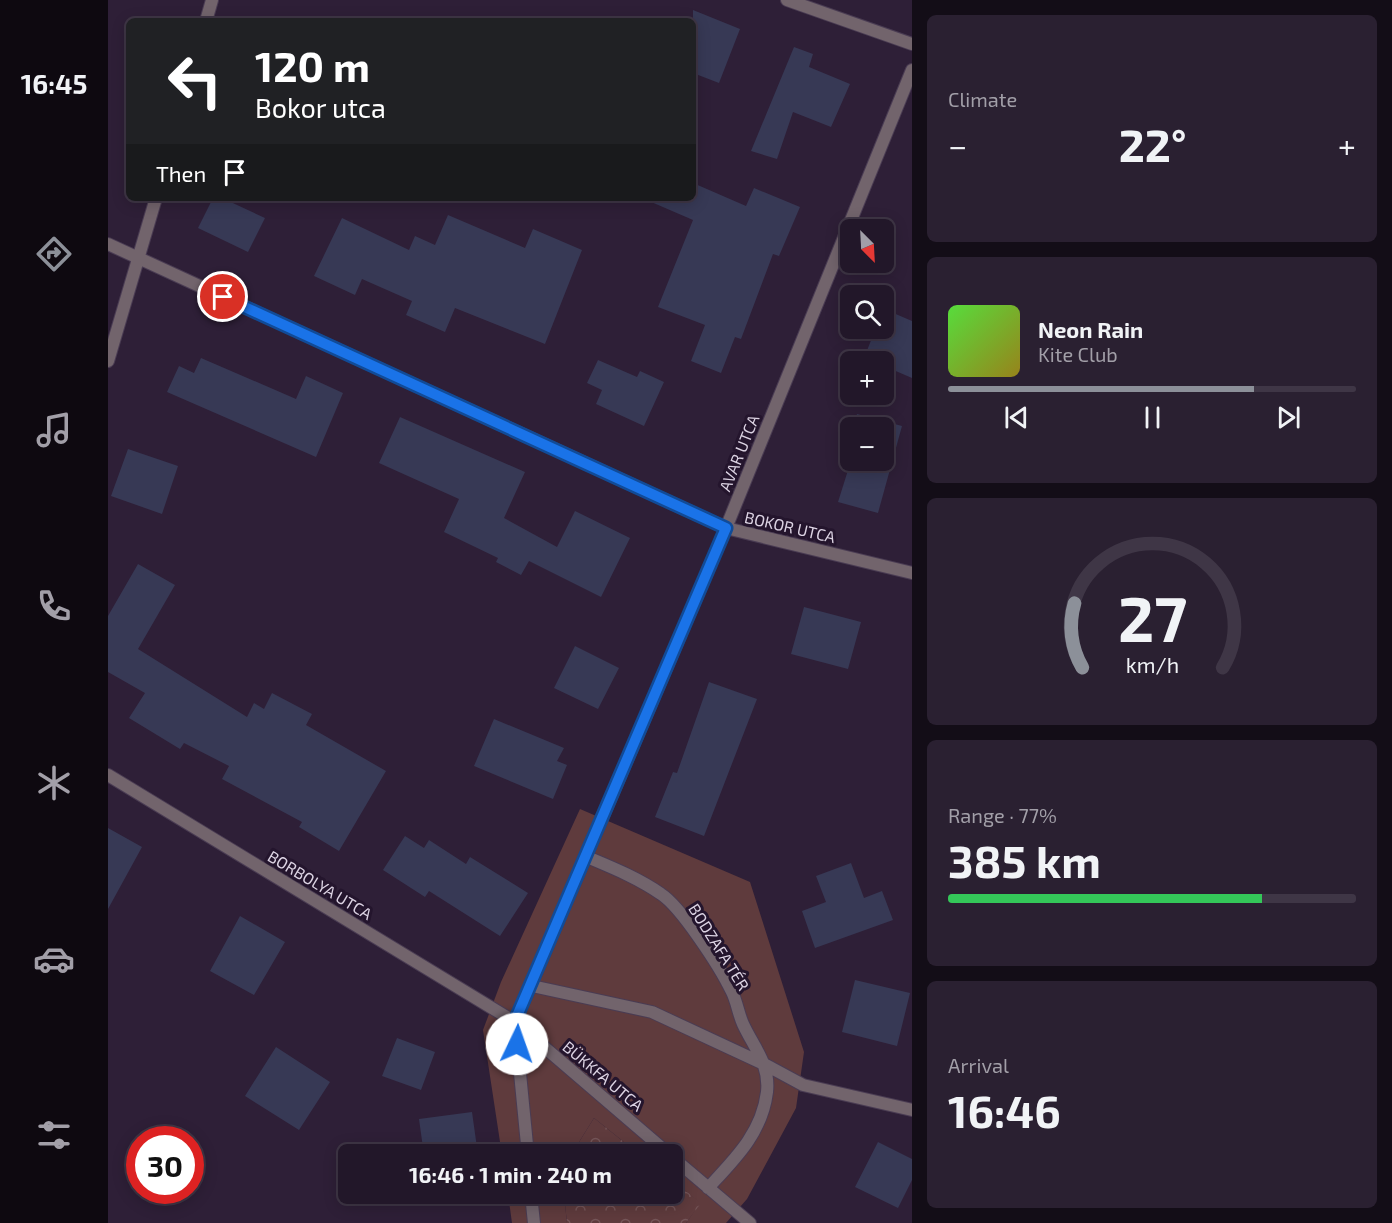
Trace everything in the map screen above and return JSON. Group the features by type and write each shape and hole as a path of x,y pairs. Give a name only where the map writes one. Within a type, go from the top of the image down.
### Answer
{"street":[{"path":"207,18 212,0"},
{"path":"787,0 912,44"},
{"name":"AVAR UTCA","path":"514,1023 532,986 726,528 912,70"},
{"path":"108,361 155,201"},
{"name":"BOKOR UTCA","path":"108,244 726,528 912,573"},
{"name":"BORBOLYA UTCA","path":"108,775 514,1023"},
{"name":"BODZAFA TÉR","path":"587,857 627,874 663,895 684,917 732,990 743,1024 766,1065 767,1092 759,1123 747,1147 708,1188"},
{"path":"532,986 652,1012 766,1065 803,1085 912,1110"},
{"path":"514,1023 527,1144"},
{"name":"BÜKKFA UTCA","path":"514,1023 657,1144"},
{"name":"BÜKKFA UTCA","path":"683,1166 750,1223"},
{"path":"532,1204 534,1223"}],"green space":[{"path":"580,809 750,882 804,1052 796,1108 747,1199 726,1223 686,1223 700,1203 683,1189 683,1144 626,1144 594,1118 578,1144 500,1144 483,1030 501,982"},
{"path":"594,1118 626,1144 578,1144"},
{"path":"683,1189 701,1203 686,1223 567,1223 565,1204 683,1204"},
{"path":"509,1204 565,1204 567,1223 512,1223"}],"building":[{"path":"693,10 740,29 719,83 696,74 696,18 693,18"},
{"path":"794,47 813,54 809,67 850,84 831,127 793,112 777,159 751,151"},
{"path":"696,184 746,206 754,188 800,207 779,256 773,254 741,339 735,337 721,373 691,361 705,325 658,307 693,220 649,201 696,201"},
{"path":"212,201 228,201 265,218 248,252 198,228"},
{"path":"448,215 525,248 533,229 582,250 545,344 455,308 445,332 406,315 412,301 362,279 355,295 314,276 342,218 409,250 415,236 435,245"},
{"path":"894,313 912,321 912,378 894,370 894,351 867,351 872,339 894,339"},
{"path":"201,358 296,399 306,376 343,393 316,457 167,392 179,366 194,373"},
{"path":"598,360 637,377 640,371 664,382 644,426 596,404 602,390 587,383"},
{"path":"400,417 525,472 504,518 557,547 575,511 630,538 601,597 529,561 521,575 496,562 498,558 444,532 459,499 379,463"},
{"path":"894,424 902,426 894,455"},
{"path":"128,449 178,466 162,514 111,496"},
{"path":"848,471 890,471 878,513 838,502"},
{"path":"138,564 175,585 138,649 247,717 254,703 264,709 272,693 312,714 306,725 386,771 339,851 299,827 302,822 222,779 229,766 184,743 180,749 129,718 145,693 108,672 108,616"},
{"path":"804,607 861,622 848,669 791,654"},
{"path":"575,646 619,668 598,709 554,688"},
{"path":"709,682 757,699 704,836 655,817 673,772 677,773"},
{"path":"494,719 564,748 557,761 567,765 553,799 474,766"},
{"path":"108,828 142,847 108,909"},
{"path":"405,836 424,848 429,840 466,864 470,857 528,893 500,936 429,891 425,897 383,870"},
{"path":"851,863 864,898 882,891 893,920 815,948 802,911 826,902 816,876"},
{"path":"240,916 285,942 254,995 210,971"},
{"path":"855,980 910,993 897,1046 842,1032"},
{"path":"397,1038 435,1052 421,1090 382,1076"},
{"path":"276,1047 330,1082 299,1130 245,1096"},
{"path":"472,1112 476,1144 422,1144 419,1119"},
{"path":"878,1142 912,1159 912,1180 898,1208 855,1187"}],"route":[{"path":"223,297 726,528 532,986 514,1023 517,1044"}]}
